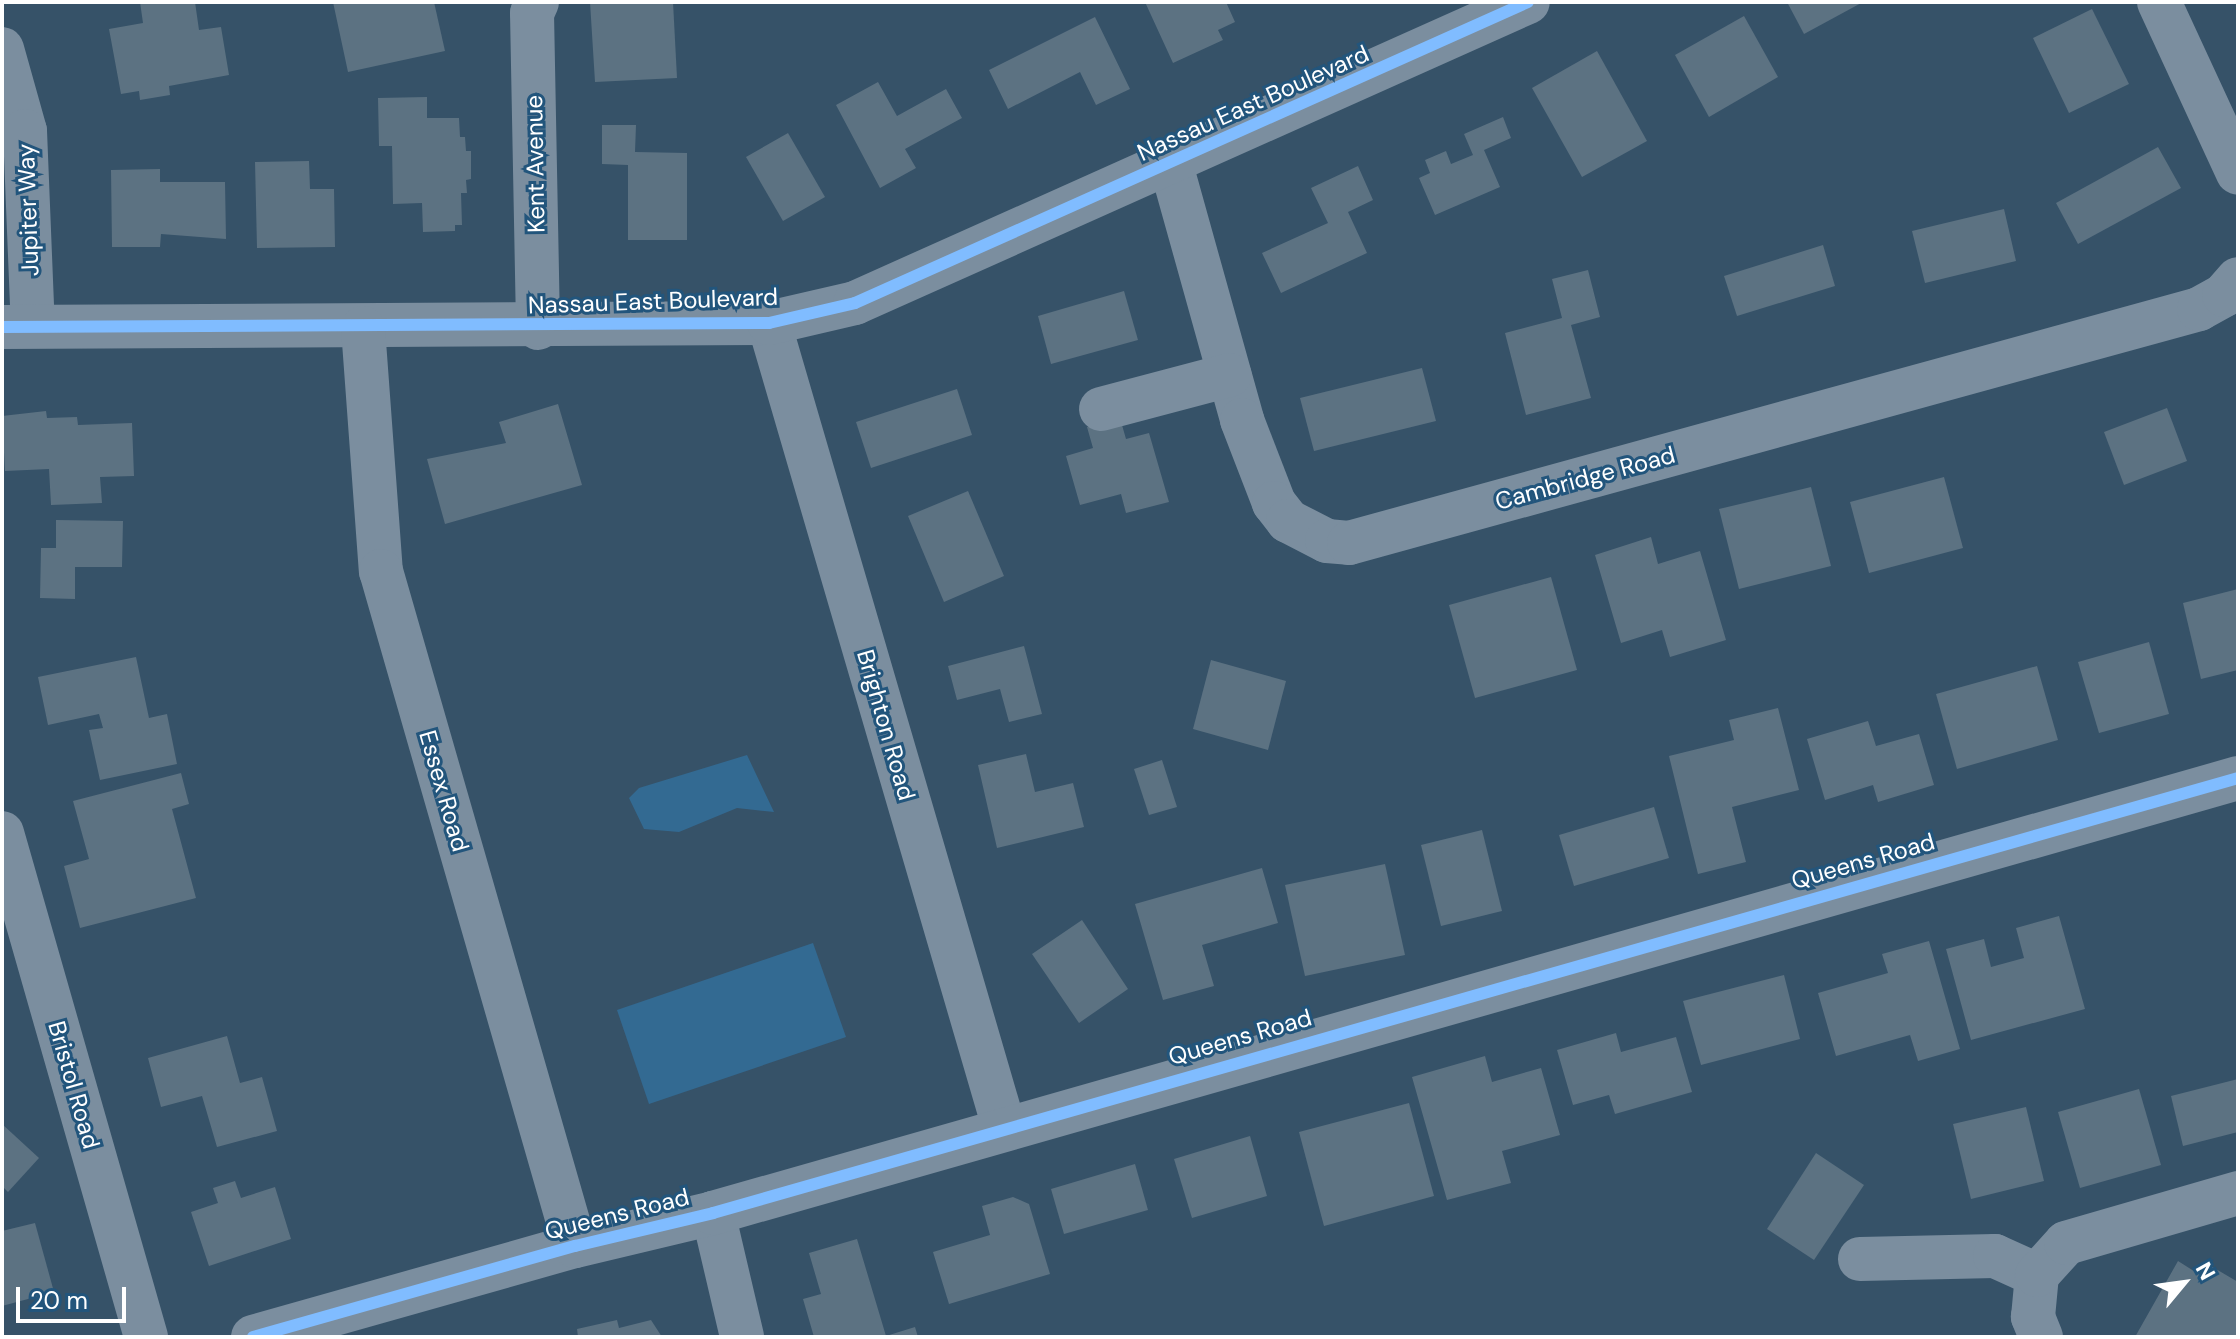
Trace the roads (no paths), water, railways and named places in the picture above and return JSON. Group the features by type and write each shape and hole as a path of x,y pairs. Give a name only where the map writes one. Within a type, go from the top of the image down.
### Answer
{"street":[{"name":"Kent Avenue","path":"537,2 532,13 538,328"},
{"name":"Nassau East Boulevard","path":"18,326 538,328 769,323 855,303 1171,165 1528,2"},
{"path":"2159,2 2238,173"},
{"name":"Jupiter Way","path":"2,49 25,131 18,326"},
{"name":"Cambridge Road","path":"1171,165 1230,375 1274,503 1306,534 1349,543 2199,309 2238,279"},
{"name":"Brighton Road","path":"769,323 1004,1127"},
{"name":"Essex Road","path":"363,328 381,571 575,1246"},
{"path":"1101,409 1230,375"},
{"name":"Queens Road","path":"253,1337 575,1246 713,1213 1004,1127 2238,778"},
{"name":"Bristol Road","path":"2,833 146,1337"},
{"path":"2041,1337 2033,1317 2037,1275 2066,1243 2238,1193"},
{"path":"713,1213 742,1337"},
{"path":"1860,1259 1995,1256 2037,1275"}]}
